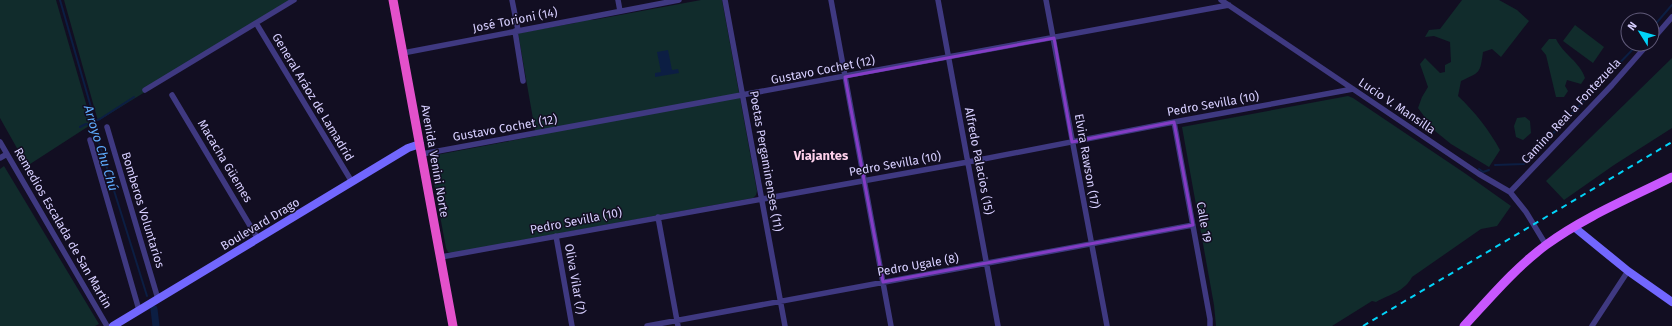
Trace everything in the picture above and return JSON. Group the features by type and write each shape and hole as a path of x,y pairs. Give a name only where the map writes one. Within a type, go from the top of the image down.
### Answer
{"highway":[{"name":"Avenida Venini Norte","path":"393,0 453,326"}],"main road":[{"name":"Boulevard Drago","path":"113,326 408,148 420,144"},
{"path":"1464,326 1525,262 1546,245 1590,217 1672,177"},
{"path":"1574,227 1628,271 1672,302"}],"street":[{"path":"145,90 294,0"},
{"path":"512,0 523,81"},
{"path":"618,0 620,11"},
{"name":"José Torioni (14)","path":"403,53 679,0"},
{"name":"Poetas Pergaminenses (11)","path":"725,0 785,326"},
{"path":"831,0 892,326"},
{"name":"Alfredo Palacios (15)","path":"938,0 998,326"},
{"name":"Elvira Rawson (17)","path":"1046,0 1107,326"},
{"name":"Lucio V. Mansilla","path":"1221,0 1479,174 1510,192 1526,212 1546,245"},
{"name":"Gustavo Cochet (12)","path":"422,154 1229,5"},
{"path":"1660,31 1672,17"},
{"name":"General Aráoz de Lamadrid","path":"256,23 352,182"},
{"name":"Camino Real a Fontezuela","path":"1510,192 1612,85 1641,52"},
{"name":"Pedro Sevilla (10)","path":"441,258 1353,90"},
{"name":"Macacha Güemes","path":"172,95 258,239"},
{"name":"Calle 19","path":"1174,122 1210,319 1210,326"},
{"name":"Bomberos Voluntarios","path":"107,127 157,299"},
{"path":"90,140 142,308"},
{"name":"Remedios Escalada de San Martin","path":"0,142 107,326"},
{"path":"0,158 7,154"},
{"path":"658,217 678,323"},
{"name":"Pedro Ugale (8)","path":"647,326 678,323 883,282 1193,225"},
{"name":"Oliva Vilar (7)","path":"556,236 572,326"},
{"path":"1592,326 1628,271"}],"highlighted area":[{"path":"1054,38 1072,142 1174,122 1193,225 883,282 845,77"}],"green space":[{"path":"0,0 56,0 92,124 27,166 0,118"},
{"path":"64,0 294,0 98,121"},
{"path":"701,0 722,0 757,191 753,198 452,253 448,252 430,162 431,157 536,136 518,33 575,23 581,20 593,20"},
{"path":"1462,0 1499,0 1517,10 1529,21 1501,57 1492,49 1483,52 1481,65 1476,74 1461,81 1458,96 1481,122 1500,150 1489,167 1451,144 1435,131 1418,108 1428,87 1420,64 1425,58 1440,73 1445,72 1445,65 1451,62 1450,42 1434,36 1425,37 1429,30 1440,29"},
{"path":"1575,25 1604,47 1593,63 1563,41"},
{"path":"1549,39 1556,39 1583,72 1585,78 1581,84 1567,80 1565,86 1568,91 1564,97 1556,97 1546,55 1541,49"},
{"path":"1672,58 1672,128 1614,165 1564,200 1546,181"},
{"path":"1348,96 1466,174 1511,206 1497,226 1481,229 1412,277 1401,289 1376,302 1372,301 1332,326 1216,326 1214,305 1182,127"},
{"path":"1525,117 1530,121 1531,133 1523,140 1516,137 1514,126 1517,118"},
{"path":"4,166 99,324 95,326 0,326 0,169"}],"water":[{"path":"668,50 672,70 678,69 679,73 655,77 655,73 661,72 657,52"}],"waterway":[{"name":"Arroyo Chu Chú","path":"60,0 95,121 96,133 147,296"},
{"path":"1660,19 1672,5"},
{"path":"1609,74 1630,52"},
{"path":"1495,165 1524,164 1603,81"},
{"path":"95,121 134,97"},
{"path":"80,127 86,124 96,125"},
{"path":"1479,169 1483,172 1489,170"},
{"name":"Arroyo Chu Chú","path":"154,309 156,326"}],"railway":[{"path":"1363,326 1672,142"}],"district":[{"name":"Viajantes","path":"821,155"}]}
